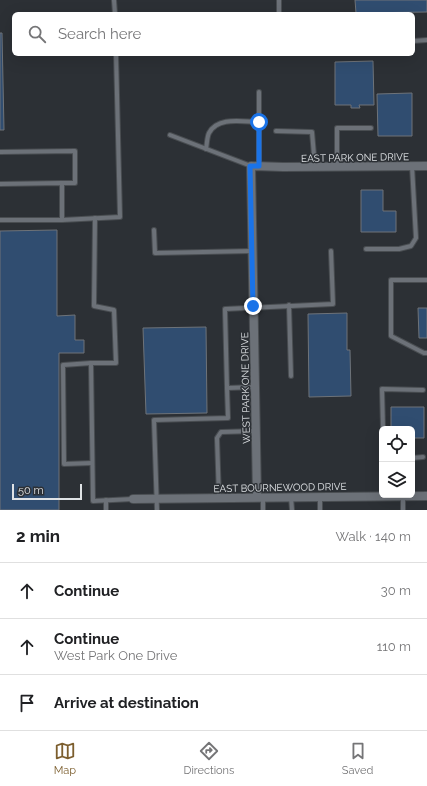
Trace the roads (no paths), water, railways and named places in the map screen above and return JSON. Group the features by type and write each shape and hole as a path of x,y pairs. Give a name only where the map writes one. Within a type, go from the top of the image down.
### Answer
{"street":[{"name":"EAST PARK ONE DRIVE","path":"255,166 427,166"},
{"name":"WEST PARK ONE DRIVE","path":"255,166 252,251 256,431 260,497"},
{"name":"EAST BOURNEWOOD DRIVE","path":"133,499 379,496"},
{"name":"EAST BOURNEWOOD DRIVE","path":"415,496 427,496"}],"lane":[{"path":"114,0 115,12"},
{"path":"279,0 279,12"},
{"path":"415,41 427,40"},
{"path":"0,220 62,220 120,217 116,56"},
{"path":"170,135 255,166 259,122 259,92"},
{"path":"206,148 208,134 213,127 222,122 259,122"},
{"path":"338,166 337,128 371,128"},
{"path":"276,131 312,132 315,167"},
{"path":"0,152 75,151 75,183 0,184"},
{"path":"366,249 399,249 411,246 416,238 412,166"},
{"path":"62,183 62,220"},
{"path":"92,463 64,464 63,365 116,363 114,310 94,306 95,218"},
{"path":"154,230 155,253 252,251"},
{"path":"156,510 154,420 228,418 225,309 253,306 333,304 331,252"},
{"path":"427,280 391,280 391,336 424,354 427,354"},
{"path":"289,305 291,376"},
{"path":"91,363 93,501 133,499"},
{"path":"227,388 255,387"},
{"path":"382,426 382,389 423,390"},
{"path":"219,498 217,438 221,432 256,431"},
{"path":"415,458 422,458"},
{"path":"260,497 263,510"},
{"path":"291,497 292,510"},
{"path":"320,497 320,510"},
{"path":"403,498 403,510"},
{"path":"106,500 106,510"}]}
